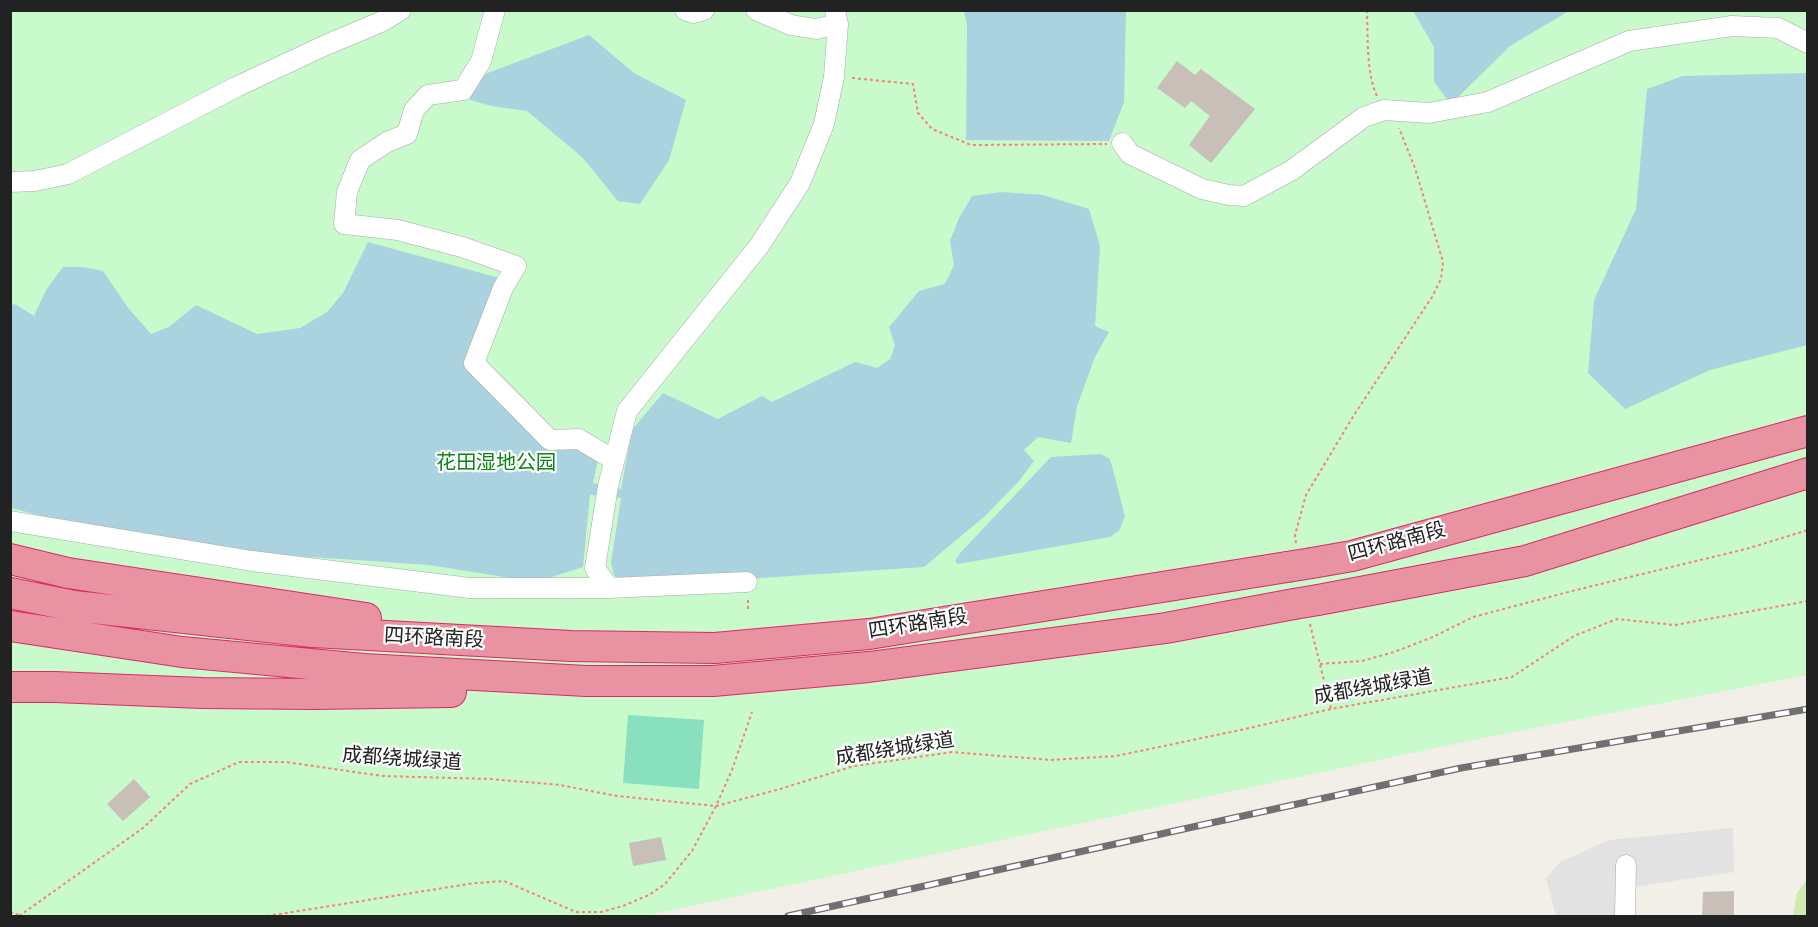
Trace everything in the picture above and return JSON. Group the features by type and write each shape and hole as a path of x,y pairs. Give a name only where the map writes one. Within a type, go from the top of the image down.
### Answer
{"highway":[{"name":"四环路南段","path":"10,593 74,606 313,633 572,646 715,648 869,634 1299,559 1352,556 1808,431"},
{"name":"四环路南段","path":"10,626 182,652 364,669 586,681 713,681 869,667 1307,609 1525,561 1808,473"},
{"path":"10,559 68,573 279,606 572,646"},
{"path":"10,687 314,694 448,692 586,681"}],"street":[{"path":"10,182 35,181 68,174 236,87 383,21 401,10"},
{"path":"495,10 481,61 463,90 428,95 414,110 407,134 387,142 360,160 347,192 344,224 398,230 462,247 516,266 503,288 474,363 550,440 579,439 614,460"},
{"path":"685,10 694,14 704,10"},
{"path":"756,10 790,25 816,29 837,17"},
{"path":"609,588 595,567 614,460 627,411 759,246 800,183 824,124 834,77 837,17"},
{"path":"1122,143 1130,154 1202,189 1244,196 1292,170 1364,117 1384,110 1429,113 1488,102 1629,41 1732,26 1738,19 1778,28 1808,43"},
{"path":"10,521 252,561 470,588 609,588 747,582"},
{"path":"1625,916 1626,865"}],"path":[{"path":"1299,559 1295,536 1306,495 1354,415 1432,297 1441,279 1443,262 1414,168 1400,130 1384,110 1373,88 1367,10"},
{"path":"834,77 914,84 918,113 932,129 971,146 1122,143"},
{"path":"1320,664 1362,661 1433,637 1473,617 1746,549 1808,530"},
{"name":"成都绕城绿道","path":"20,916 143,828 190,784 239,762 286,762 382,776 490,779 560,785 617,796 716,806 854,766 953,752 1050,760 1116,756 1331,709 1512,677 1574,636 1617,619 1675,625 1808,601"},
{"path":"1307,609 1331,709"},
{"path":"267,916 475,883 504,881 576,912 601,912 623,906 649,895 665,884 692,851 732,770 752,712"},
{"path":"10,912 20,916"}],"green space":[{"name":"花田湿地公园","path":"10,11 1807,11 1807,675 1483,738 644,916 11,916"},
{"path":"628,715 704,720 699,789 623,783"},
{"path":"1807,879 1807,916 1793,916 1797,893"}],"shaded area":[{"path":"1733,828 1734,872 1620,889 1615,916 1556,916 1546,878 1560,862 1609,840"}],"water":[{"path":"964,11 1126,11 1124,102 1109,141 966,140 967,25"},
{"path":"1413,11 1569,11 1510,46 1451,104 1434,82 1434,47"},
{"path":"589,35 634,73 686,100 669,160 640,204 618,201 582,157 527,111 470,100 469,80"},
{"path":"1807,73 1807,345 1710,370 1625,409 1588,373 1594,300 1636,209 1647,89 1683,76"},
{"path":"1002,192 1043,195 1089,209 1100,246 1095,326 1109,332 1095,357 1077,406 1071,443 1038,437 1024,450 1034,461 1019,481 985,516 924,567 629,587 614,575 611,563 621,498 590,495 583,567 536,582 429,565 282,555 102,531 11,508 10,306 15,304 34,316 46,290 63,267 84,267 103,271 129,309 151,334 169,327 196,305 257,334 300,328 327,312 343,293 368,242 514,282 476,371 550,448 570,440 598,460 593,483 621,489 632,430 663,393 718,419 762,396 772,402 855,362 877,368 890,359 895,346 889,327 919,291 945,284 954,265 950,241 959,218 972,196"},
{"path":"1101,454 1110,459 1125,516 1119,531 1110,537 958,564 955,561 1051,457"}],"building":[{"path":"1177,61 1195,75 1201,69 1255,109 1211,163 1189,145 1210,116 1191,101 1185,108 1157,88"},
{"path":"134,779 150,797 123,821 107,804"},
{"path":"661,837 666,860 633,866 629,843"},
{"path":"1734,891 1734,916 1702,916 1703,892"}],"railway":[{"path":"788,916 1461,768 1808,709"}]}
